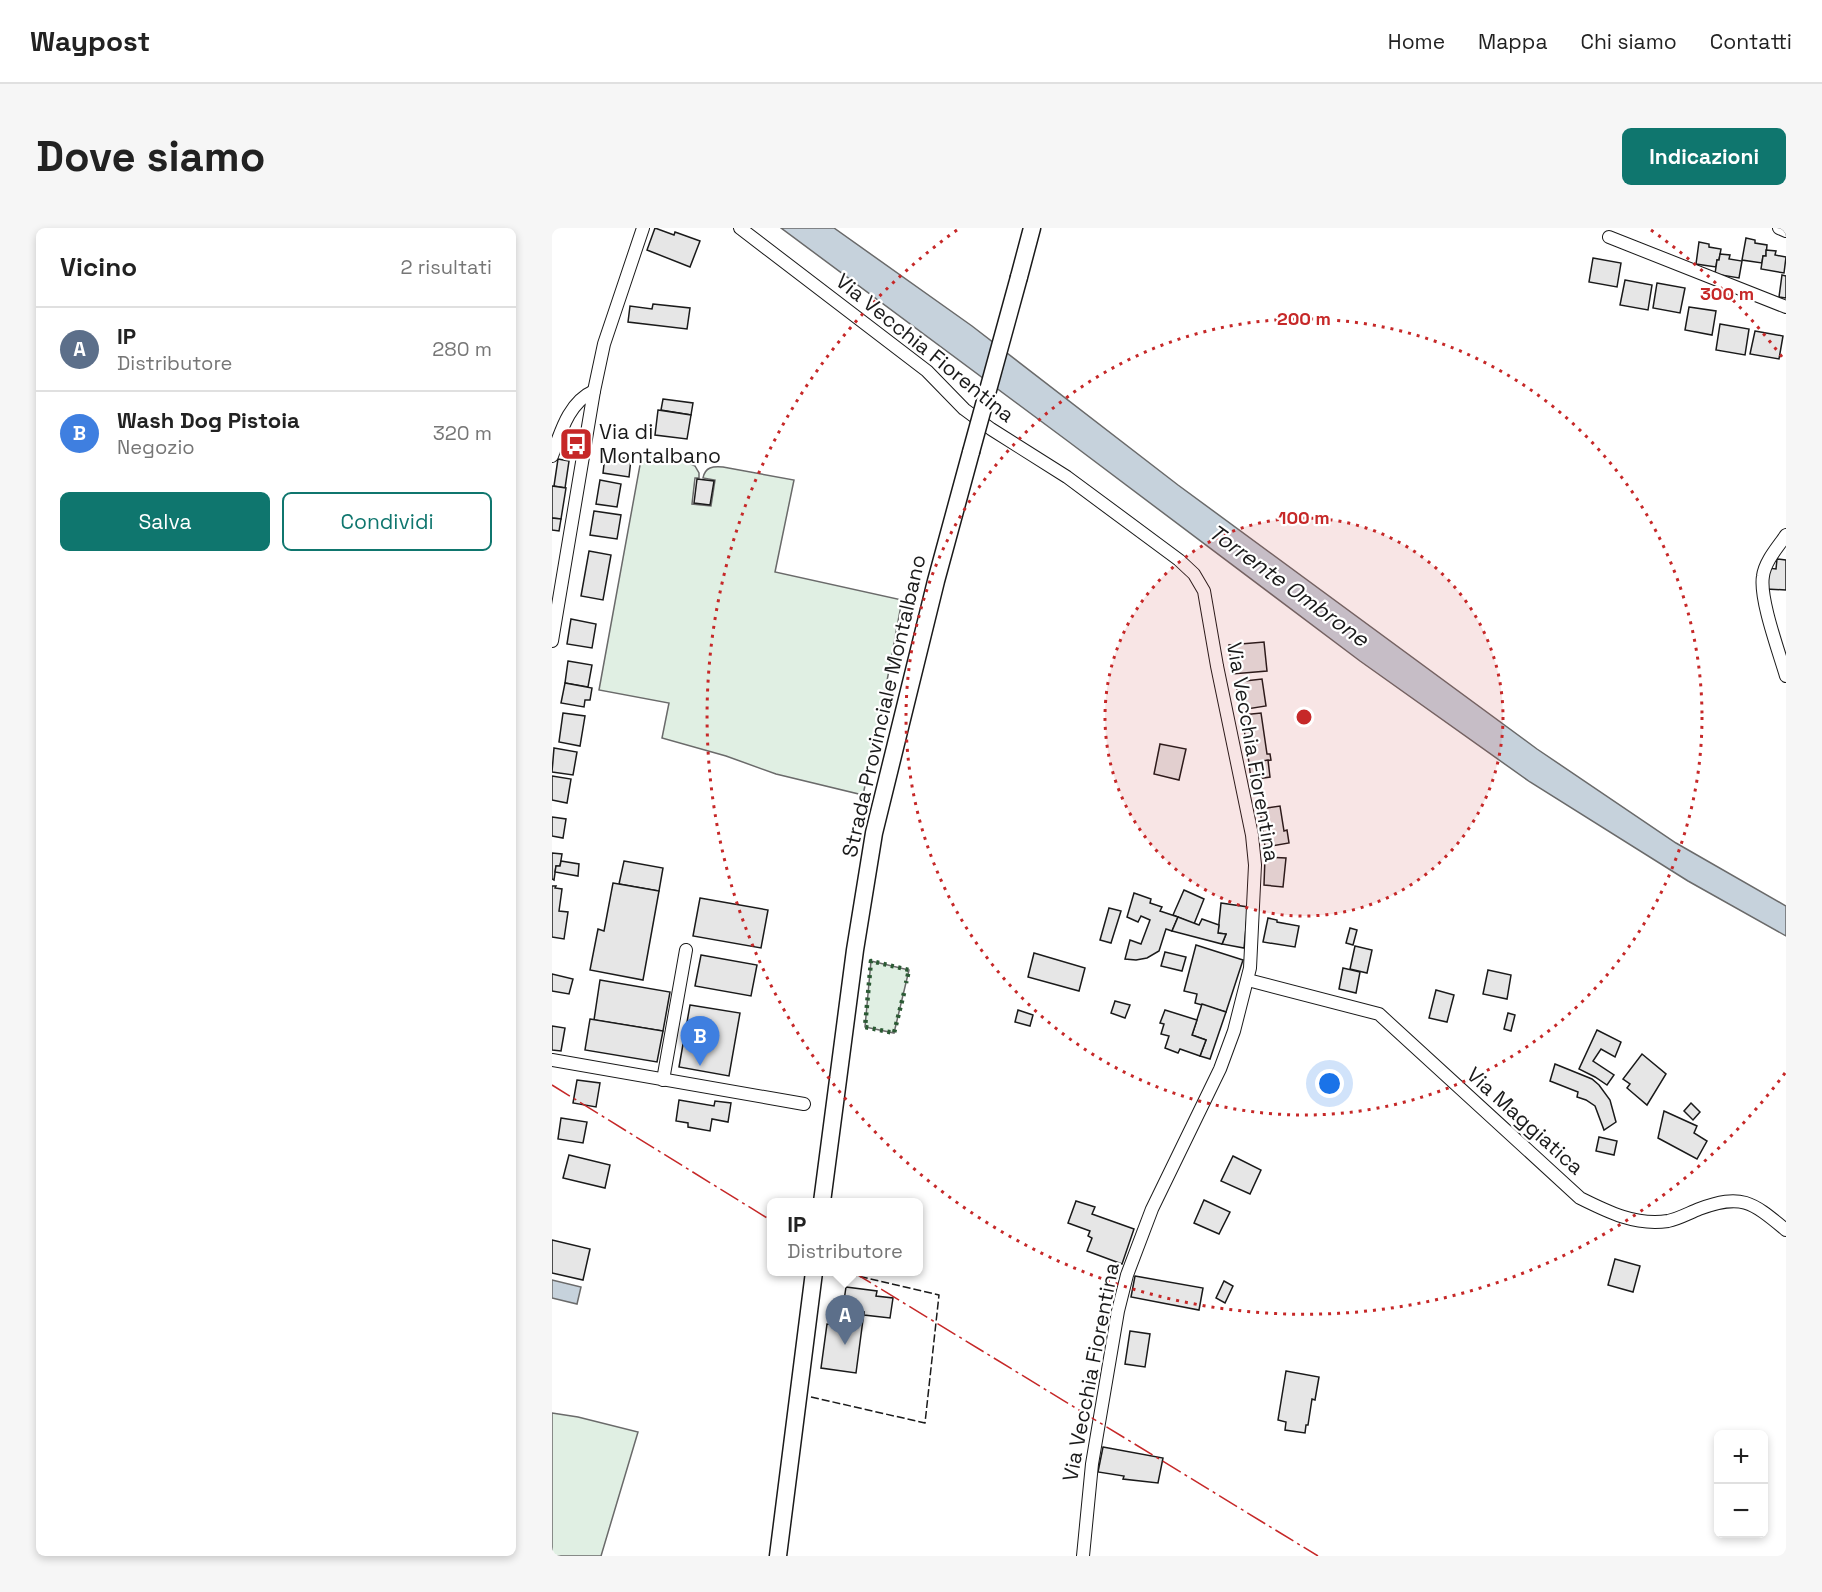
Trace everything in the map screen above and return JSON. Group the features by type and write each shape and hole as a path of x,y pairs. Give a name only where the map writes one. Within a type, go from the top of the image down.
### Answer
{"main road":[{"name":"Strada Provinciale Montalbano","path":"823,1198 855,950 874,832 936,580 1032,228"},
{"path":"778,1556 813,1276"}],"street":[{"path":"552,642 594,390 608,328 643,228"},
{"name":"Via Vecchia Fiorentina","path":"740,228 927,371 964,409 991,429 1067,477 1179,560 1202,585 1206,598 1217,666 1252,835 1255,865 1252,951 1248,980 1234,1031 1220,1069 1152,1209 1127,1275 1118,1311 1092,1464 1083,1556"},
{"path":"1779,228 1786,231"},
{"path":"1609,237 1786,307"},
{"path":"552,456 577,401 594,390"},
{"path":"1786,535 1763,574 1762,593 1786,676"},
{"path":"663,1080 686,950"},
{"name":"Via Maggiatica","path":"1248,980 1379,1014 1580,1198 1608,1212 1637,1221 1669,1221 1722,1202 1738,1201 1757,1207 1786,1230"},
{"path":"552,1060 804,1104"}],"green space":[{"path":"642,454 685,461 695,466 699,478 695,478 692,504 711,506 715,480 703,478 708,469 713,467 794,480 775,572 902,600 863,795 776,774 726,756 662,738 669,703 599,690"},
{"path":"871,961 909,970 894,1033 865,1027"},
{"path":"552,1413 638,1432 601,1556 552,1556"}],"water":[{"name":"Torrente Ombrone","path":"781,228 834,228 972,326 1178,485 1537,749 1676,843 1786,906 1786,936 1688,881 1530,782 1360,661"},
{"path":"552,1280 581,1287 577,1304 552,1298"}],"building":[{"path":"655,228 700,241 690,267 647,250"},
{"path":"1746,238 1755,240 1755,243 1767,245 1766,256 1763,256 1762,263 1742,260"},
{"path":"1699,242 1721,249 1716,267 1696,264"},
{"path":"1766,250 1776,251 1775,255 1786,257 1784,273 1761,269"},
{"path":"1720,254 1730,255 1729,259 1742,261 1739,278 1715,274"},
{"path":"1593,258 1621,263 1617,287 1589,282"},
{"path":"1782,275 1786,276 1786,298 1779,297"},
{"path":"1625,280 1652,285 1648,310 1620,305"},
{"path":"1657,283 1685,288 1680,313 1653,308"},
{"path":"653,304 690,308 687,329 628,322 630,306 652,309"},
{"path":"1689,307 1716,311 1712,335 1685,330"},
{"path":"1720,324 1749,329 1745,355 1716,350"},
{"path":"1755,331 1783,336 1779,359 1750,354"},
{"path":"663,399 693,403 691,415 661,410"},
{"path":"658,410 691,415 687,439 655,435"},
{"path":"605,456 631,459 629,477 603,473"},
{"path":"558,459 569,461 565,488 554,486"},
{"path":"697,479 714,481 710,505 694,503"},
{"path":"600,480 621,484 617,507 596,504"},
{"path":"552,486 566,488 561,519 552,518"},
{"path":"594,511 621,515 617,539 590,535"},
{"path":"552,518 561,519 559,531 552,530"},
{"path":"589,551 611,555 603,600 581,596"},
{"path":"1777,559 1786,560 1786,590 1766,589 1768,568 1776,569"},
{"path":"571,619 596,624 592,648 567,644"},
{"path":"1264,642 1267,671 1232,674 1229,645"},
{"path":"568,661 592,665 588,687 565,683"},
{"path":"1262,679 1266,706 1247,709 1246,699 1239,700 1236,682"},
{"path":"565,683 592,688 590,700 585,700 584,707 561,703"},
{"path":"563,713 585,716 580,746 559,742"},
{"path":"1261,713 1267,754 1270,754 1271,760 1249,763 1242,715"},
{"path":"1160,744 1186,749 1179,780 1154,774"},
{"path":"554,748 577,752 573,775 552,772"},
{"path":"1268,760 1270,777 1251,780 1249,763"},
{"path":"552,776 571,779 567,803 552,800"},
{"path":"1280,806 1284,831 1287,830 1289,843 1265,847 1260,809"},
{"path":"552,817 566,819 563,838 552,836"},
{"path":"552,853 562,854 560,866 556,866 554,880 552,879"},
{"path":"1265,857 1286,858 1283,887 1264,885"},
{"path":"561,861 579,864 578,876 555,872 556,866 560,866"},
{"path":"624,861 663,868 659,891 619,884"},
{"path":"613,883 659,891 643,980 590,970 598,929 604,931"},
{"path":"552,886 562,889 559,911 568,912 564,939 552,937"},
{"path":"1184,890 1204,899 1194,924 1173,915"},
{"path":"1134,893 1151,899 1150,903 1162,907 1160,911 1178,917 1172,931 1166,929 1159,951 1147,958 1136,960 1125,959 1130,940 1141,944 1150,920 1141,916 1138,922 1127,917"},
{"path":"700,898 768,910 761,948 693,936"},
{"path":"1221,903 1248,907 1244,948 1222,944 1226,934 1218,933"},
{"path":"1109,908 1121,911 1111,943 1100,940"},
{"path":"1178,917 1199,925 1202,919 1219,925 1218,933 1226,934 1222,944 1172,931"},
{"path":"1268,918 1299,926 1295,947 1263,942"},
{"path":"1350,928 1357,930 1353,945 1346,943"},
{"path":"1196,945 1243,960 1226,1012 1195,1003 1197,994 1184,991"},
{"path":"1355,946 1372,950 1367,973 1350,969"},
{"path":"1165,952 1186,957 1182,971 1161,966"},
{"path":"1034,953 1085,968 1079,991 1028,977"},
{"path":"701,955 757,965 751,996 695,986"},
{"path":"1343,968 1360,972 1356,993 1339,989"},
{"path":"1488,970 1511,975 1507,999 1483,994"},
{"path":"552,974 573,979 569,994 552,991"},
{"path":"600,980 670,992 663,1031 594,1020"},
{"path":"1436,990 1454,995 1447,1022 1429,1018"},
{"path":"1115,1001 1130,1005 1125,1018 1111,1013"},
{"path":"1202,1004 1226,1012 1210,1059 1200,1056 1206,1040 1192,1035"},
{"path":"690,1005 740,1013 729,1076 679,1067 683,1044 705,1048 707,1031 686,1028"},
{"path":"1018,1010 1033,1015 1030,1026 1015,1022"},
{"path":"1165,1010 1197,1020 1192,1035 1206,1040 1200,1056 1180,1049 1178,1053 1165,1048 1169,1036 1161,1034 1164,1024 1160,1023"},
{"path":"1508,1013 1515,1015 1511,1031 1504,1029"},
{"path":"590,1019 663,1031 657,1062 585,1050"},
{"path":"552,1026 565,1028 561,1051 552,1050"},
{"path":"1597,1030 1621,1042 1615,1057 1601,1049 1593,1061 1614,1075 1607,1085 1579,1069"},
{"path":"1642,1054 1666,1074 1647,1105 1627,1088 1630,1084 1623,1079"},
{"path":"1555,1064 1592,1079 1599,1085 1610,1100 1616,1122 1604,1130 1595,1106 1577,1097 1578,1092 1550,1081"},
{"path":"577,1080 600,1083 596,1107 573,1103"},
{"path":"679,1100 714,1106 715,1101 731,1103 728,1122 712,1119 710,1131 688,1127 688,1123 676,1121"},
{"path":"1691,1103 1700,1112 1693,1120 1684,1111"},
{"path":"1664,1111 1697,1126 1694,1133 1707,1141 1697,1159 1658,1138"},
{"path":"561,1118 587,1122 583,1143 558,1139"},
{"path":"1599,1137 1617,1141 1614,1155 1596,1151"},
{"path":"569,1155 610,1165 605,1188 563,1178"},
{"path":"1233,1156 1261,1170 1250,1194 1221,1181"},
{"path":"1204,1200 1230,1212 1219,1234 1194,1223"},
{"path":"1076,1201 1095,1207 1092,1214 1134,1229 1122,1264 1087,1251 1092,1238 1088,1236 1090,1231 1068,1223"},
{"path":"552,1240 590,1249 583,1280 552,1273"},
{"path":"1615,1259 1640,1266 1633,1292 1608,1285"},
{"path":"1135,1276 1203,1288 1199,1310 1131,1297"},
{"path":"1224,1281 1233,1286 1225,1303 1216,1298"},
{"path":"846,1287 877,1291 876,1296 893,1298 890,1318 864,1315 864,1312 848,1310 847,1314 842,1314"},
{"path":"848,1310 864,1312 856,1373 821,1368 827,1324 846,1326"},
{"path":"1130,1331 1150,1334 1145,1367 1125,1364"},
{"path":"1286,1371 1319,1377 1305,1433 1285,1430 1286,1422 1278,1420"},
{"path":"1103,1447 1163,1458 1158,1483 1123,1479 1124,1476 1098,1472"}],"hedge":[{"path":"904,993 894,1033 865,1027 871,961 909,970 906,983"}],"fence":[{"path":"811,1397 925,1423 939,1295 858,1276"}],"power":[{"path":"552,1085 767,1218"},
{"path":"860,1276 1318,1556"}],"place":[{"name":"Via di Montalbano","path":"576,444"},
{"name":"Wash Dog Pistoia","path":"700,1066"},
{"name":"IP","path":"845,1345"}]}
